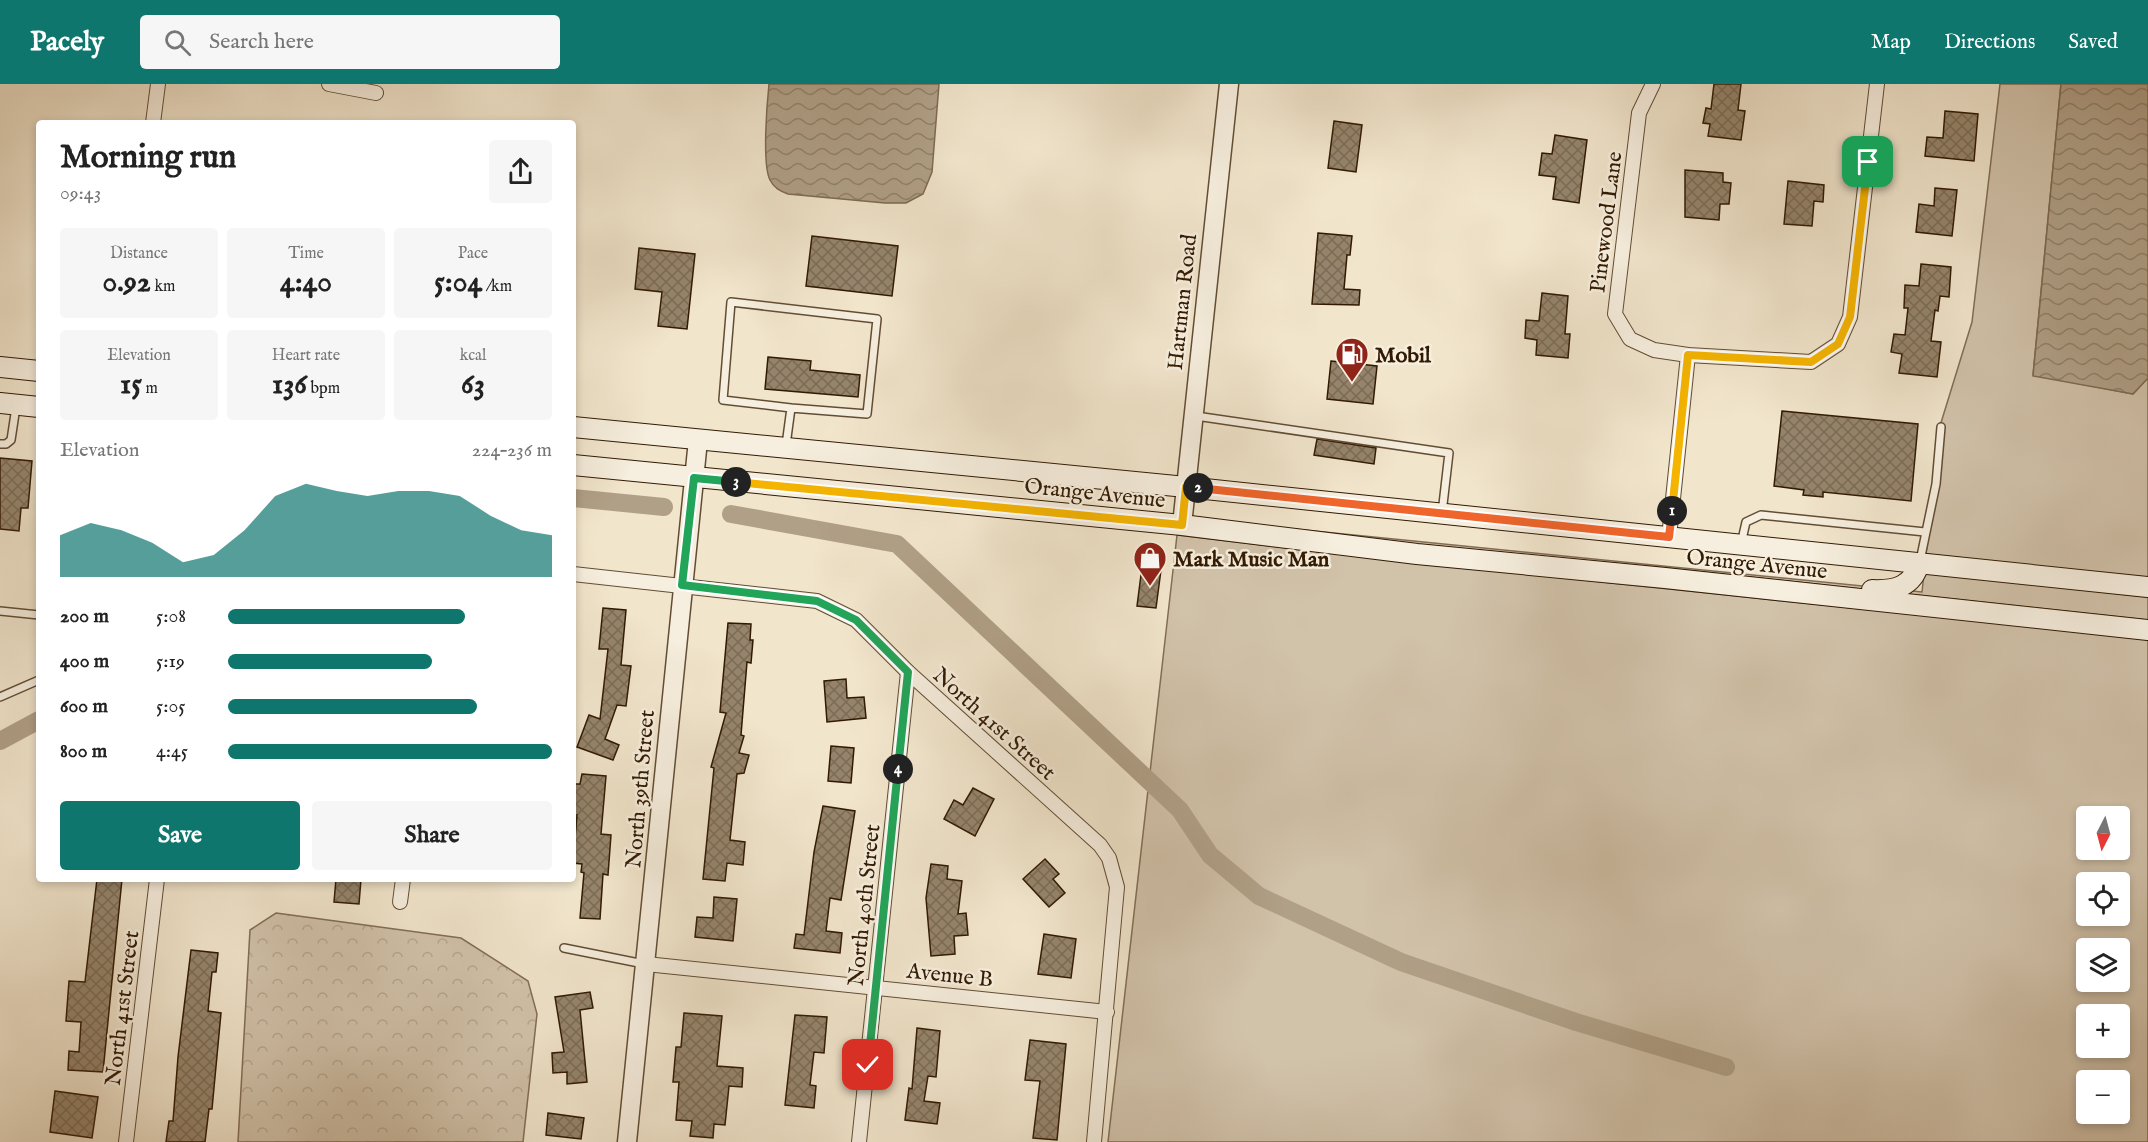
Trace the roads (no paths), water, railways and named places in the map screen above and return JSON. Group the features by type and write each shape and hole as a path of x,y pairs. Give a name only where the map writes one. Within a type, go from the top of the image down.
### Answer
{"main road":[{"path":"0,367 36,371"},
{"path":"8,404 36,407"},
{"name":"Orange Avenue","path":"576,427 1442,513 2148,588"},
{"name":"Orange Avenue","path":"576,465 1182,525 1418,554 1737,585 2148,630"},
{"path":"1737,585 1754,578 1886,591 1899,589 1907,584 1917,573 1919,563"}],"street":[{"path":"153,120 158,84"},
{"path":"329,84 376,93"},
{"name":"Hartman Road","path":"1182,525 1229,84"},
{"name":"Pinewood Lane","path":"1653,84 1640,113 1615,314 1630,339 1654,350 1688,355 1811,362 1838,344 1850,317 1877,84"},
{"path":"1669,537 1688,355"},
{"name":"North 39th Street","path":"627,1142 698,440"},
{"name":"North 41st Street","path":"576,574 817,601 856,620 908,672 1100,846 1110,858 1117,887 1094,1142"},
{"name":"North 40th Street","path":"859,1142 908,672"},
{"name":"North 41st Street","path":"126,1142 157,882"},
{"path":"400,902 403,882"},
{"name":"Avenue B","path":"646,964 1107,1012"}],"lane":[{"path":"731,302 877,319 867,414 791,408 723,400 731,302"},
{"path":"0,444 6,444 11,440 8,404"},
{"path":"786,448 791,408"},
{"path":"1193,416 1449,453 1442,513"},
{"path":"1919,563 1936,483 1941,427"},
{"path":"1741,544 1746,522 1761,515 1925,532"},
{"path":"0,611 36,615"},
{"path":"0,697 36,681"},
{"path":"564,948 646,964"}],"water":[{"path":"769,84 939,84 932,172 923,194 906,203 885,203 788,194 778,189 770,180 766,161"},
{"path":"2061,84 2148,84 2148,378 2133,394 2033,376"}],"waterway":[{"path":"576,498 664,507"},
{"path":"731,514 897,544 1180,810 1210,855 1259,896 1401,962 1576,1022 1726,1067"},
{"path":"0,741 36,722"}],"place":[{"name":"Mobil","path":"1352,383"},
{"name":"Mark Music Man","path":"1150,587"}]}
